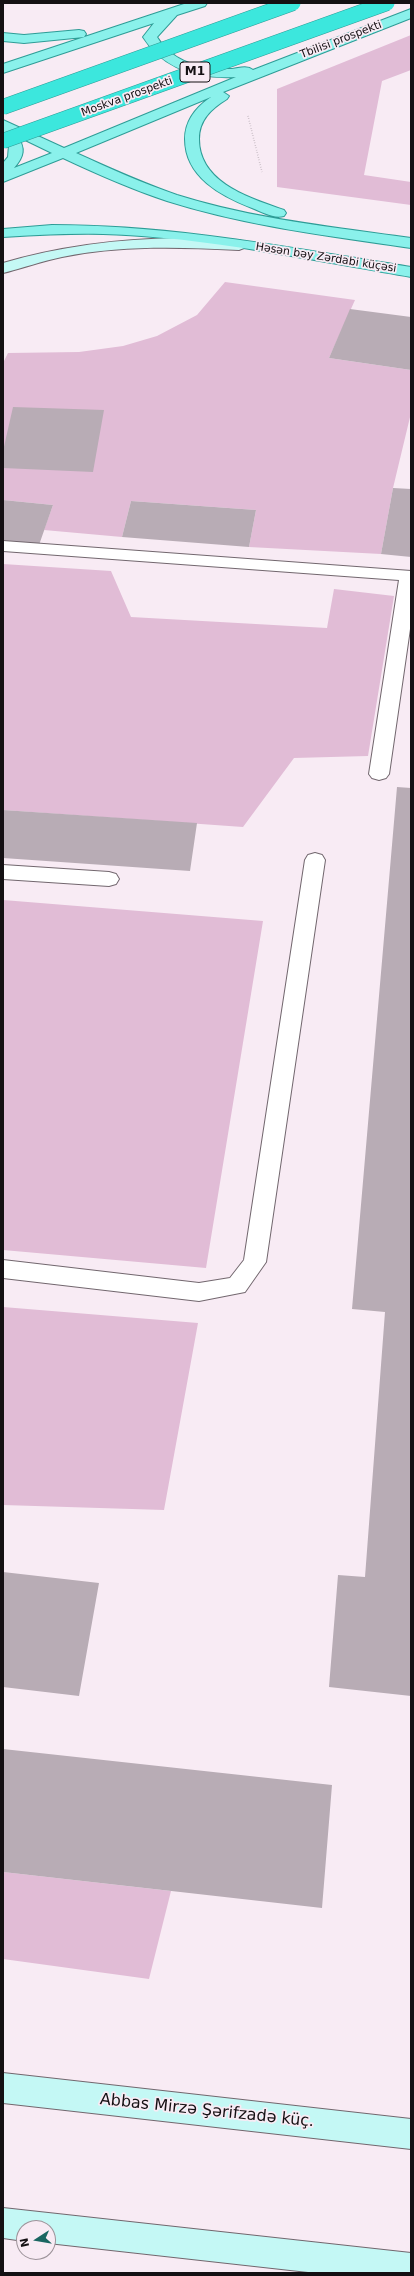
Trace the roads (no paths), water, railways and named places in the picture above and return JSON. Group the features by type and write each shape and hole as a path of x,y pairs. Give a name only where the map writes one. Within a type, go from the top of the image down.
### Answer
{"highway":[{"name":"M1","path":"3,107 293,3"},
{"name":"Moskva prospekti","path":"3,141 387,3"}],"main road":[{"path":"3,70 200,3"},
{"path":"3,37 56,37 91,32 172,13"},
{"path":"172,13 154,30 150,38 154,45 163,54 182,65 193,70 223,73 272,67"},
{"name":"Tbilisi prospekti","path":"272,67 411,14"},
{"path":"3,178 272,67"},
{"path":"272,67 219,97 200,112 194,126 191,142 194,156 202,171 212,181 239,197 331,231"},
{"path":"3,126 132,182 185,201 247,217 411,243"},
{"path":"3,126 16,145 15,158 3,172"},
{"name":"Həsən bəy Zərdabi küçəsi","path":"3,233 100,230 179,236 411,272"},
{"path":"3,268 63,252 111,244 146,242 240,245"},
{"name":"Abbas Mirzə Şərifzadə küç.","path":"3,2088 411,2134"},
{"path":"3,2223 291,2263 411,2268"}],"lane":[{"path":"3,546 410,576 379,774"},
{"path":"3,1269 199,1292 237,1286 255,1262 315,860"},
{"path":"3,872 108,879"}]}
